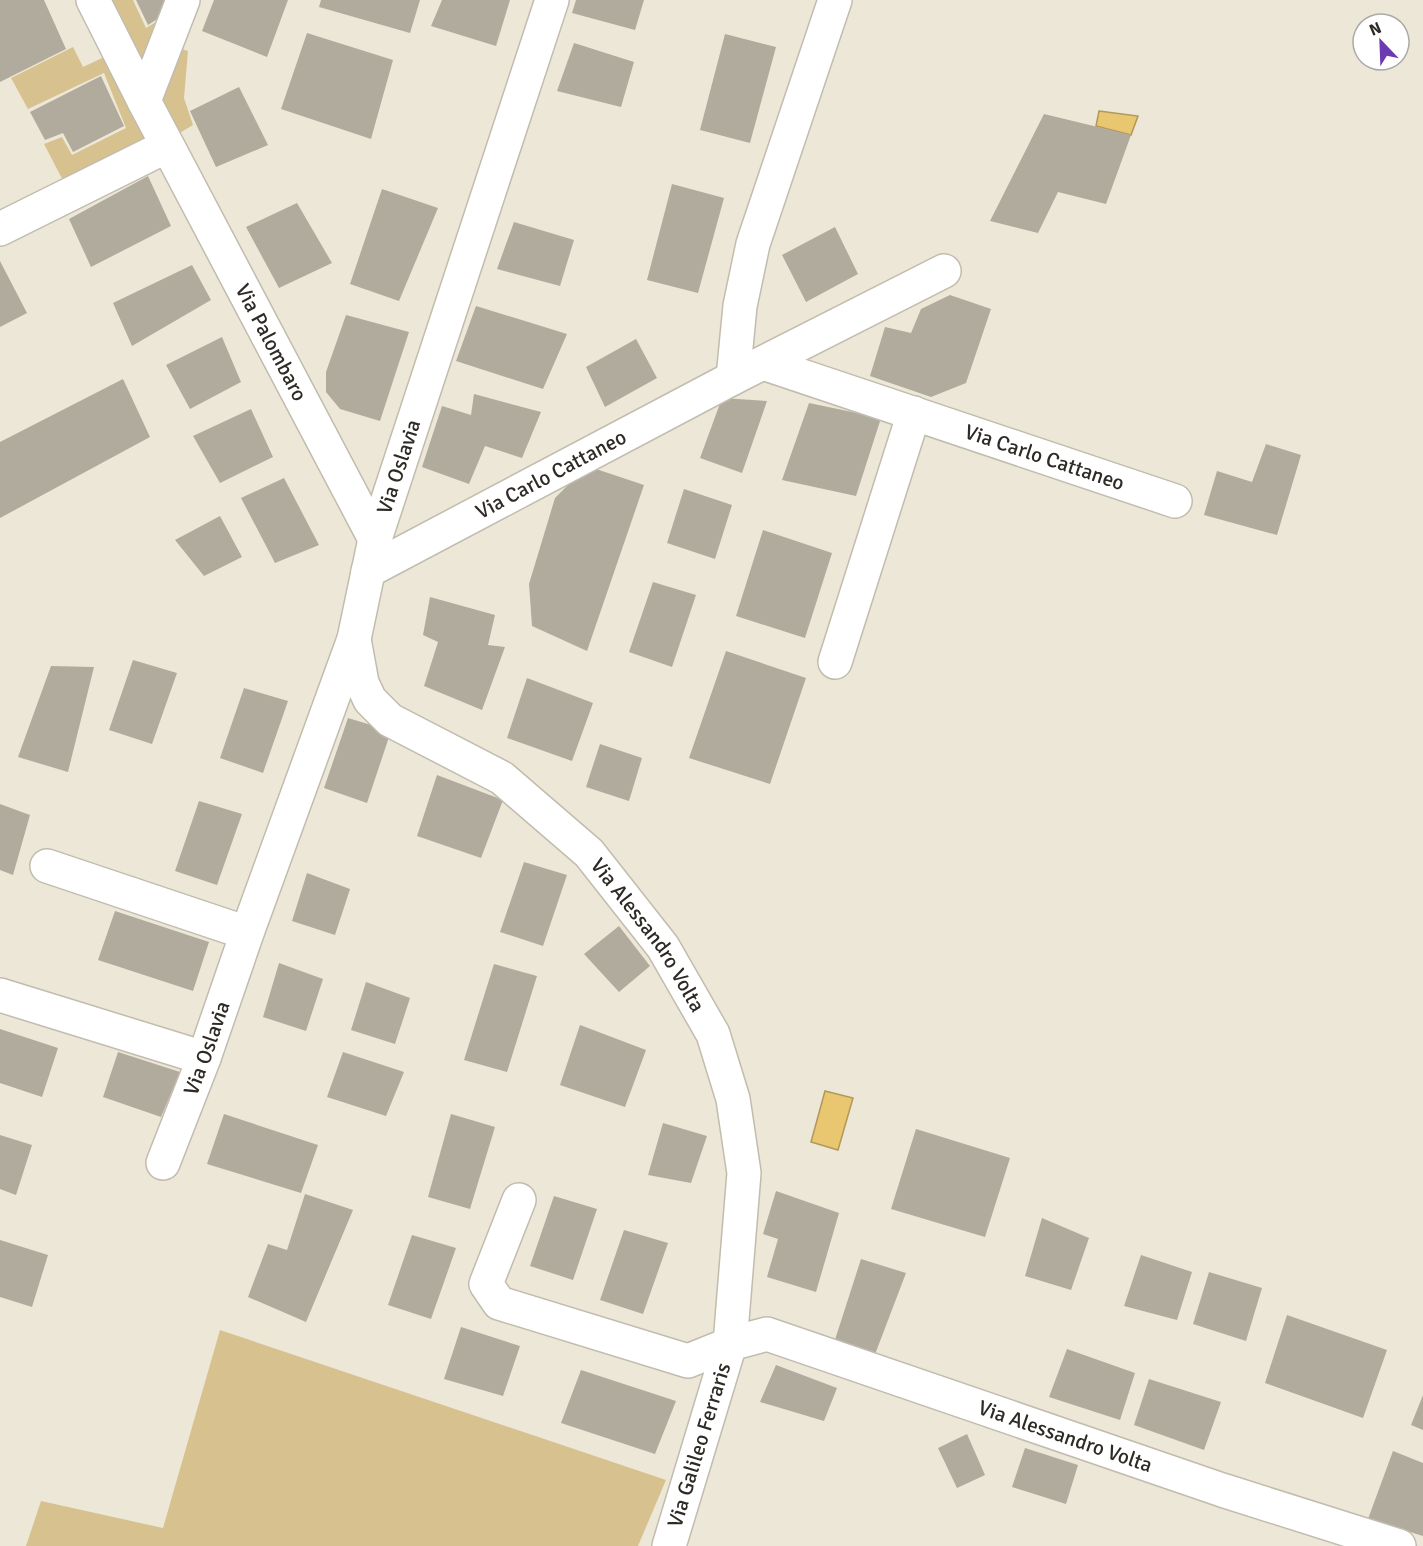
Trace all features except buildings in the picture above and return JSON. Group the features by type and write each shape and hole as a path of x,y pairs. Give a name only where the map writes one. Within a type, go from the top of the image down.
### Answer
{"street":[{"name":"Via Palombaro","path":"93,0 167,146 375,539"},
{"path":"144,101 183,0"},
{"name":"Via Oslavia","path":"163,1163 204,1058 354,639 375,539 552,0"},
{"path":"733,378 740,306 753,244 836,0"},
{"path":"0,229 167,146"},
{"name":"Via Carlo Cattaneo","path":"368,571 733,378 944,271"},
{"name":"Via Carlo Cattaneo","path":"764,363 1175,501"},
{"path":"835,662 914,412"},
{"name":"Via Alessandro Volta","path":"354,639 362,684 370,700 390,720 502,778 589,852 663,947 713,1034 733,1100 744,1173 730,1344"},
{"path":"46,866 247,933"},
{"path":"0,995 204,1058"},
{"name":"Via Alessandro Volta","path":"519,1200 486,1284 499,1303 688,1361 730,1344 767,1334 1222,1490 1400,1546"},
{"name":"Via Galileo Ferraris","path":"669,1546 730,1344"}],"shaded area":[{"path":"99,0 133,0 146,28 174,11 144,93"},
{"path":"170,45 188,51 184,98 193,125 168,140 147,102"},
{"path":"73,47 83,67 115,52 163,144 69,192 44,144 62,137 72,155 126,128 104,73 28,109 11,78"},
{"path":"1099,111 1138,116 1131,135 1096,126"},
{"path":"825,1091 853,1098 838,1150 811,1142"},
{"path":"220,1330 666,1480 638,1546 26,1546 41,1501 163,1528"}]}
